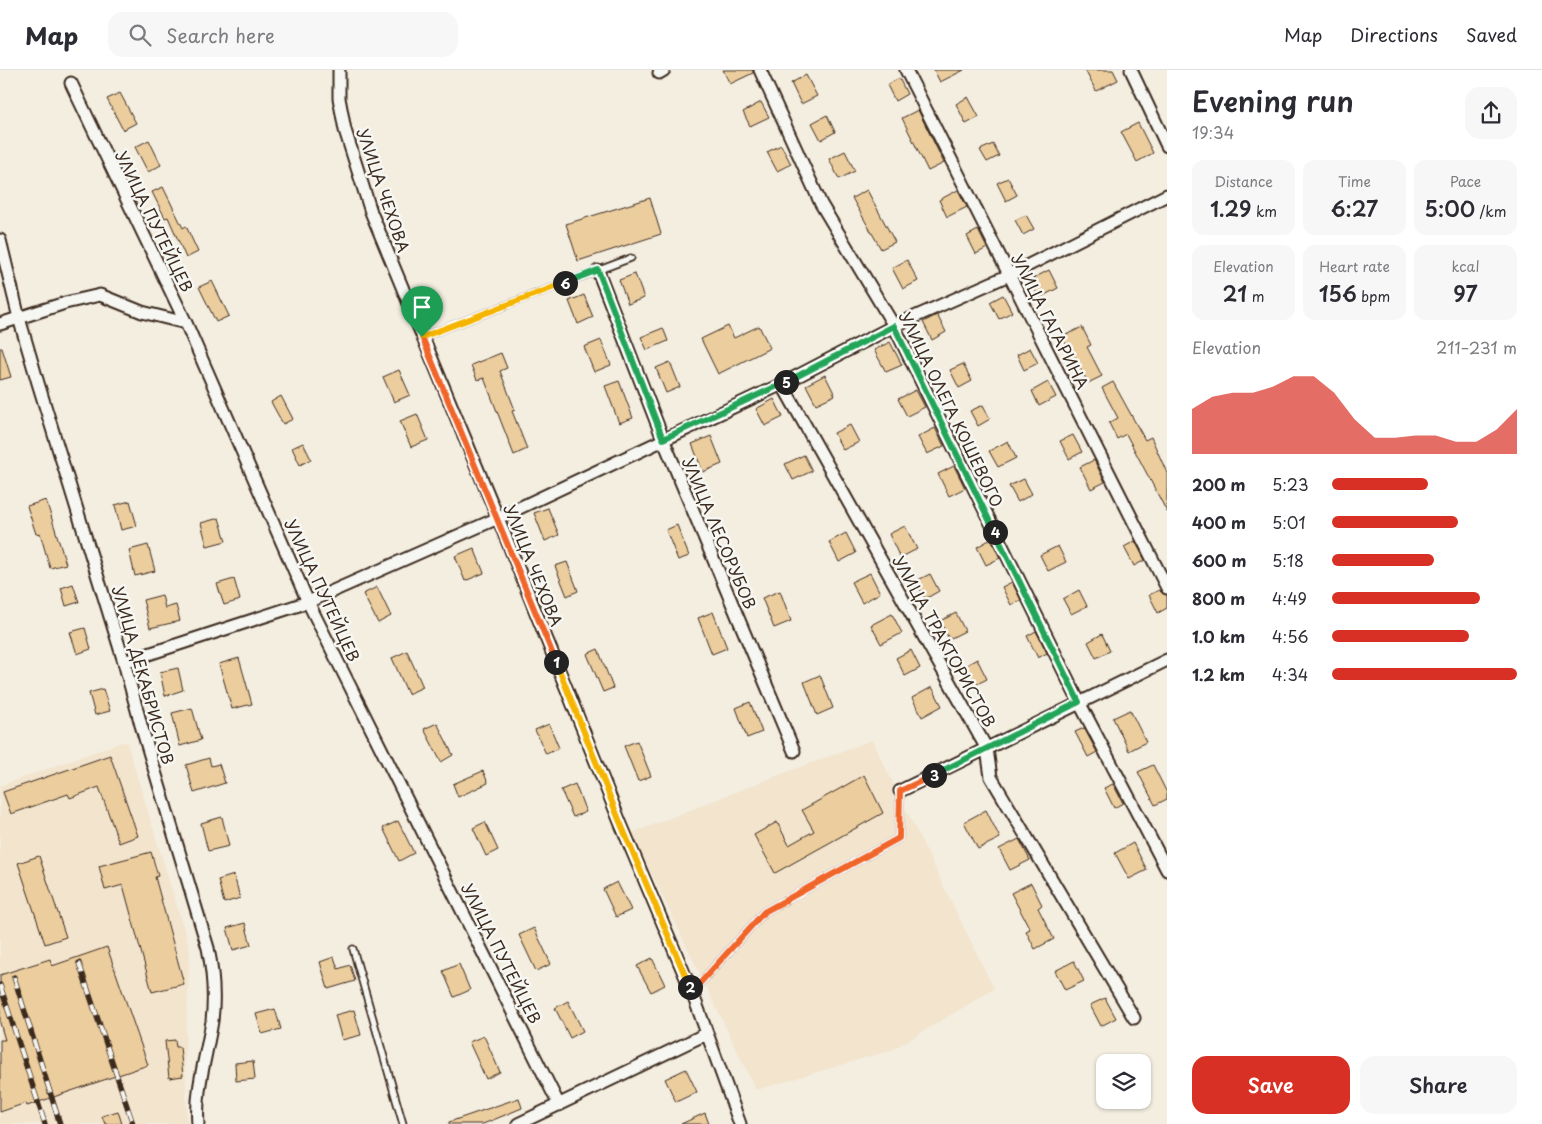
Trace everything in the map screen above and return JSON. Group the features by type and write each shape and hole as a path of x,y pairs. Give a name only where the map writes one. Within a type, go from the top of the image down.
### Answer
{"street":[{"name":"УЛИЦА ЧЕХОВА","path":"339,70 340,98 345,130 371,212 498,518 620,822 692,992 740,1124"},
{"name":"УЛИЦА ОЛЕГА КОШЕВОГО","path":"760,70 821,204 894,326 1079,702 1167,870"},
{"name":"УЛИЦА ГАГАРИНА","path":"906,70 1167,588"},
{"path":"1130,70 1167,146"},
{"name":"УЛИЦА ПУТЕЙЦЕВ","path":"71,83 186,323 308,602 559,1104"},
{"path":"124,662 308,602 498,518 782,384 894,326 1010,275 1167,195"},
{"name":"УЛИЦА ДЕКАБРИСТОВ","path":"0,240 19,318 124,662 141,725 206,937 212,963 214,1006 199,1095 198,1124"},
{"name":"УЛИЦА ЛЕСОРУБОВ","path":"598,270 663,439 794,751"},
{"path":"0,324 64,303 100,295 142,312 186,323"},
{"name":"УЛИЦА ТРАКТОРИСТОВ","path":"782,384 987,749 990,777 1134,1018"},
{"path":"900,791 1167,660"},
{"path":"518,1124 706,1034"}],"lane":[{"path":"422,337 631,258"},
{"path":"692,992 764,912 899,838 900,791"},
{"path":"353,949 403,1124"}],"shaded area":[{"path":"872,740 994,989 892,1050 756,1090 632,833"},
{"path":"122,742 127,743 190,949 185,1056 187,1124 0,1124 0,786"}],"building":[{"path":"723,70 753,70 753,73 730,84"},
{"path":"934,70 964,70 940,82"},
{"path":"1085,70 1113,70 1118,80 1096,91"},
{"path":"806,75 817,96 801,104 791,83"},
{"path":"899,78 907,94 895,101 887,85"},
{"path":"120,93 136,123 123,130 107,99"},
{"path":"968,97 979,117 966,124 956,104"},
{"path":"761,102 769,117 750,126 743,112"},
{"path":"918,110 944,163 928,171 902,118"},
{"path":"827,115 835,132 821,140 812,123"},
{"path":"1138,123 1153,153 1137,162 1121,132"},
{"path":"149,140 161,165 148,172 135,147"},
{"path":"993,144 999,156 987,162 980,150"},
{"path":"781,145 791,164 777,171 767,152"},
{"path":"845,151 855,171 839,179 829,159"},
{"path":"1008,178 1017,195 1006,201 997,183"},
{"path":"163,187 183,228 186,226 198,252 186,258 168,217 165,218 152,192"},
{"path":"867,190 895,242 881,249 852,198"},
{"path":"958,190 967,207 947,217 939,200"},
{"path":"650,198 661,234 578,261 566,224"},
{"path":"1026,215 1034,229 1023,235 1015,220"},
{"path":"978,230 987,248 976,254 967,236"},
{"path":"907,260 918,281 903,289 892,268"},
{"path":"1049,270 1058,288 1039,298 1030,280"},
{"path":"635,274 644,298 628,304 619,280"},
{"path":"212,281 229,316 216,322 199,287"},
{"path":"584,295 593,317 578,324 569,301"},
{"path":"1003,295 1012,312 999,319 990,302"},
{"path":"937,315 946,332 932,340 923,322"},
{"path":"728,326 734,338 759,326 770,348 718,374 701,339"},
{"path":"1082,327 1091,345 1087,347 1102,376 1088,383 1062,337"},
{"path":"663,328 668,341 647,350 641,337"},
{"path":"601,340 611,365 594,372 584,347"},
{"path":"890,342 902,365 886,372 874,350"},
{"path":"0,348 2,348 11,377 0,380"},
{"path":"1030,348 1038,363 1024,370 1017,355"},
{"path":"501,353 507,368 500,371 515,410 512,411 527,449 514,455 484,378 477,380 471,365"},
{"path":"670,362 680,387 666,393 656,368"},
{"path":"963,364 972,381 959,388 950,370"},
{"path":"399,370 410,395 394,402 383,377"},
{"path":"825,375 835,395 816,404 806,385"},
{"path":"619,381 633,418 619,423 605,386"},
{"path":"1048,382 1056,397 1039,406 1032,391"},
{"path":"1113,382 1145,440 1151,437 1167,473 1167,512 1126,434 1117,439 1109,423 1118,418 1102,388"},
{"path":"916,390 925,407 907,416 898,399"},
{"path":"281,396 293,419 283,424 271,402"},
{"path":"774,399 783,417 765,426 756,409"},
{"path":"983,405 990,419 978,426 970,411"},
{"path":"417,414 428,440 411,447 400,421"},
{"path":"850,425 859,442 843,450 834,433"},
{"path":"935,428 944,446 927,454 918,437"},
{"path":"1073,435 1082,452 1069,459 1060,441"},
{"path":"711,436 722,464 703,472 692,444"},
{"path":"1008,441 1016,458 998,467 989,451"},
{"path":"303,443 311,459 300,465 292,448"},
{"path":"804,455 812,471 793,480 785,464"},
{"path":"1094,460 1105,482 1091,489 1080,467"},
{"path":"954,466 965,488 949,496 938,474"},
{"path":"1024,479 1032,494 1018,502 1009,486"},
{"path":"46,500 66,564 50,568 40,533 36,534 27,506"},
{"path":"130,501 137,526 121,530 115,505"},
{"path":"548,508 559,535 545,541 534,513"},
{"path":"219,518 226,541 207,546 201,523"},
{"path":"677,525 689,556 678,560 666,530"},
{"path":"905,526 917,549 900,558 889,534"},
{"path":"846,533 856,553 839,562 829,542"},
{"path":"991,539 1000,558 986,565 977,547"},
{"path":"1135,541 1145,560 1134,566 1124,547"},
{"path":"148,545 155,571 135,576 129,550"},
{"path":"1058,546 1066,562 1048,571 1040,555"},
{"path":"474,548 484,573 465,581 455,556"},
{"path":"567,562 578,591 567,596 555,566"},
{"path":"870,573 880,593 862,603 851,582"},
{"path":"930,574 939,591 925,599 916,581"},
{"path":"234,579 240,600 224,605 217,584"},
{"path":"1012,582 1021,600 1011,605 1002,587"},
{"path":"73,584 79,602 66,606 61,588"},
{"path":"377,587 391,616 378,623 363,594"},
{"path":"1079,590 1087,606 1071,614 1063,599"},
{"path":"1159,590 1167,595 1167,608 1158,613 1149,595"},
{"path":"780,591 791,621 774,628 762,598"},
{"path":"162,595 165,608 176,605 180,621 150,628 143,600"},
{"path":"713,612 727,648 712,654 698,618"},
{"path":"956,613 965,631 949,639 940,621"},
{"path":"892,614 902,633 881,644 871,625"},
{"path":"85,628 91,649 77,654 70,632"},
{"path":"1036,631 1047,653 1038,658 1027,636"},
{"path":"1102,634 1110,651 1096,658 1088,642"},
{"path":"598,649 613,688 603,692 587,654"},
{"path":"911,650 920,668 905,676 896,658"},
{"path":"407,651 423,687 408,694 392,658"},
{"path":"239,658 252,704 232,709 219,664"},
{"path":"977,659 987,679 971,687 961,668"},
{"path":"178,668 183,690 165,696 160,672"},
{"path":"820,675 833,708 817,715 804,682"},
{"path":"932,687 942,706 922,717 912,698"},
{"path":"103,689 110,711 95,715 89,693"},
{"path":"750,702 762,732 747,738 736,708"},
{"path":"192,708 201,740 180,746 172,713"},
{"path":"1130,710 1146,742 1129,751 1113,718"},
{"path":"437,723 453,755 441,762 424,729"},
{"path":"549,724 559,748 546,754 535,730"},
{"path":"1084,728 1097,752 1088,757 1075,732"},
{"path":"637,741 651,776 638,781 624,746"},
{"path":"110,755 138,836 119,843 99,787 70,798 68,794 11,814 3,792"},
{"path":"209,758 211,766 219,764 225,783 194,793 186,765"},
{"path":"1153,765 1167,793 1167,799 1155,805 1138,772"},
{"path":"483,771 488,783 458,797 453,784"},
{"path":"864,775 883,813 775,873 754,835 777,822 789,845 814,831 802,810"},
{"path":"575,784 586,812 573,817 561,790"},
{"path":"1113,784 1123,803 1114,808 1104,788"},
{"path":"986,810 1000,838 978,849 964,822"},
{"path":"222,817 229,846 208,851 201,823"},
{"path":"398,821 414,853 399,861 383,828"},
{"path":"485,822 498,850 486,856 473,828"},
{"path":"1019,839 1030,860 1010,870 999,849"},
{"path":"1133,843 1147,870 1129,879 1115,853"},
{"path":"151,852 158,876 155,877 184,984 152,992 123,885 105,890 99,866"},
{"path":"39,856 66,937 45,944 18,863"},
{"path":"234,875 240,898 224,903 218,880"},
{"path":"617,882 631,910 616,917 603,889"},
{"path":"1031,883 1042,905 1038,908 1054,939 1035,949 1026,931 1030,929 1011,893"},
{"path":"245,923 251,945 233,950 227,928"},
{"path":"534,928 551,964 536,971 519,935"},
{"path":"107,947 148,1065 27,1106 26,1103 0,1112 0,1040 5,1040 0,1023 0,975 50,959 52,966"},
{"path":"334,957 338,969 350,965 355,981 328,989 320,962"},
{"path":"652,958 665,985 651,992 637,966"},
{"path":"1074,961 1084,981 1065,990 1055,971"},
{"path":"459,964 470,990 454,997 443,971"},
{"path":"1105,998 1116,1018 1101,1026 1090,1005"},
{"path":"568,1001 583,1031 570,1038 555,1008"},
{"path":"275,1009 281,1029 262,1034 256,1014"},
{"path":"354,1010 361,1035 342,1040 335,1015"},
{"path":"484,1036 500,1072 486,1079 469,1042"},
{"path":"175,1040 176,1047 180,1047 183,1076 169,1078 165,1041"},
{"path":"253,1061 255,1079 236,1081 235,1063"},
{"path":"686,1069 697,1092 676,1102 665,1079"},
{"path":"519,1098 522,1108 483,1124 449,1124 449,1122"},
{"path":"118,1111 122,1124 105,1124 102,1116"},
{"path":"705,1113 709,1124 681,1124"}],"railway":[{"path":"79,963 133,1124"},
{"path":"14,977 60,1124"},
{"path":"0,985 45,1124"}],"route":[{"path":"598,270 663,439 782,384 894,326 1079,702 900,791 899,838 764,912 692,992 620,822 498,518 422,337 598,270"}]}
